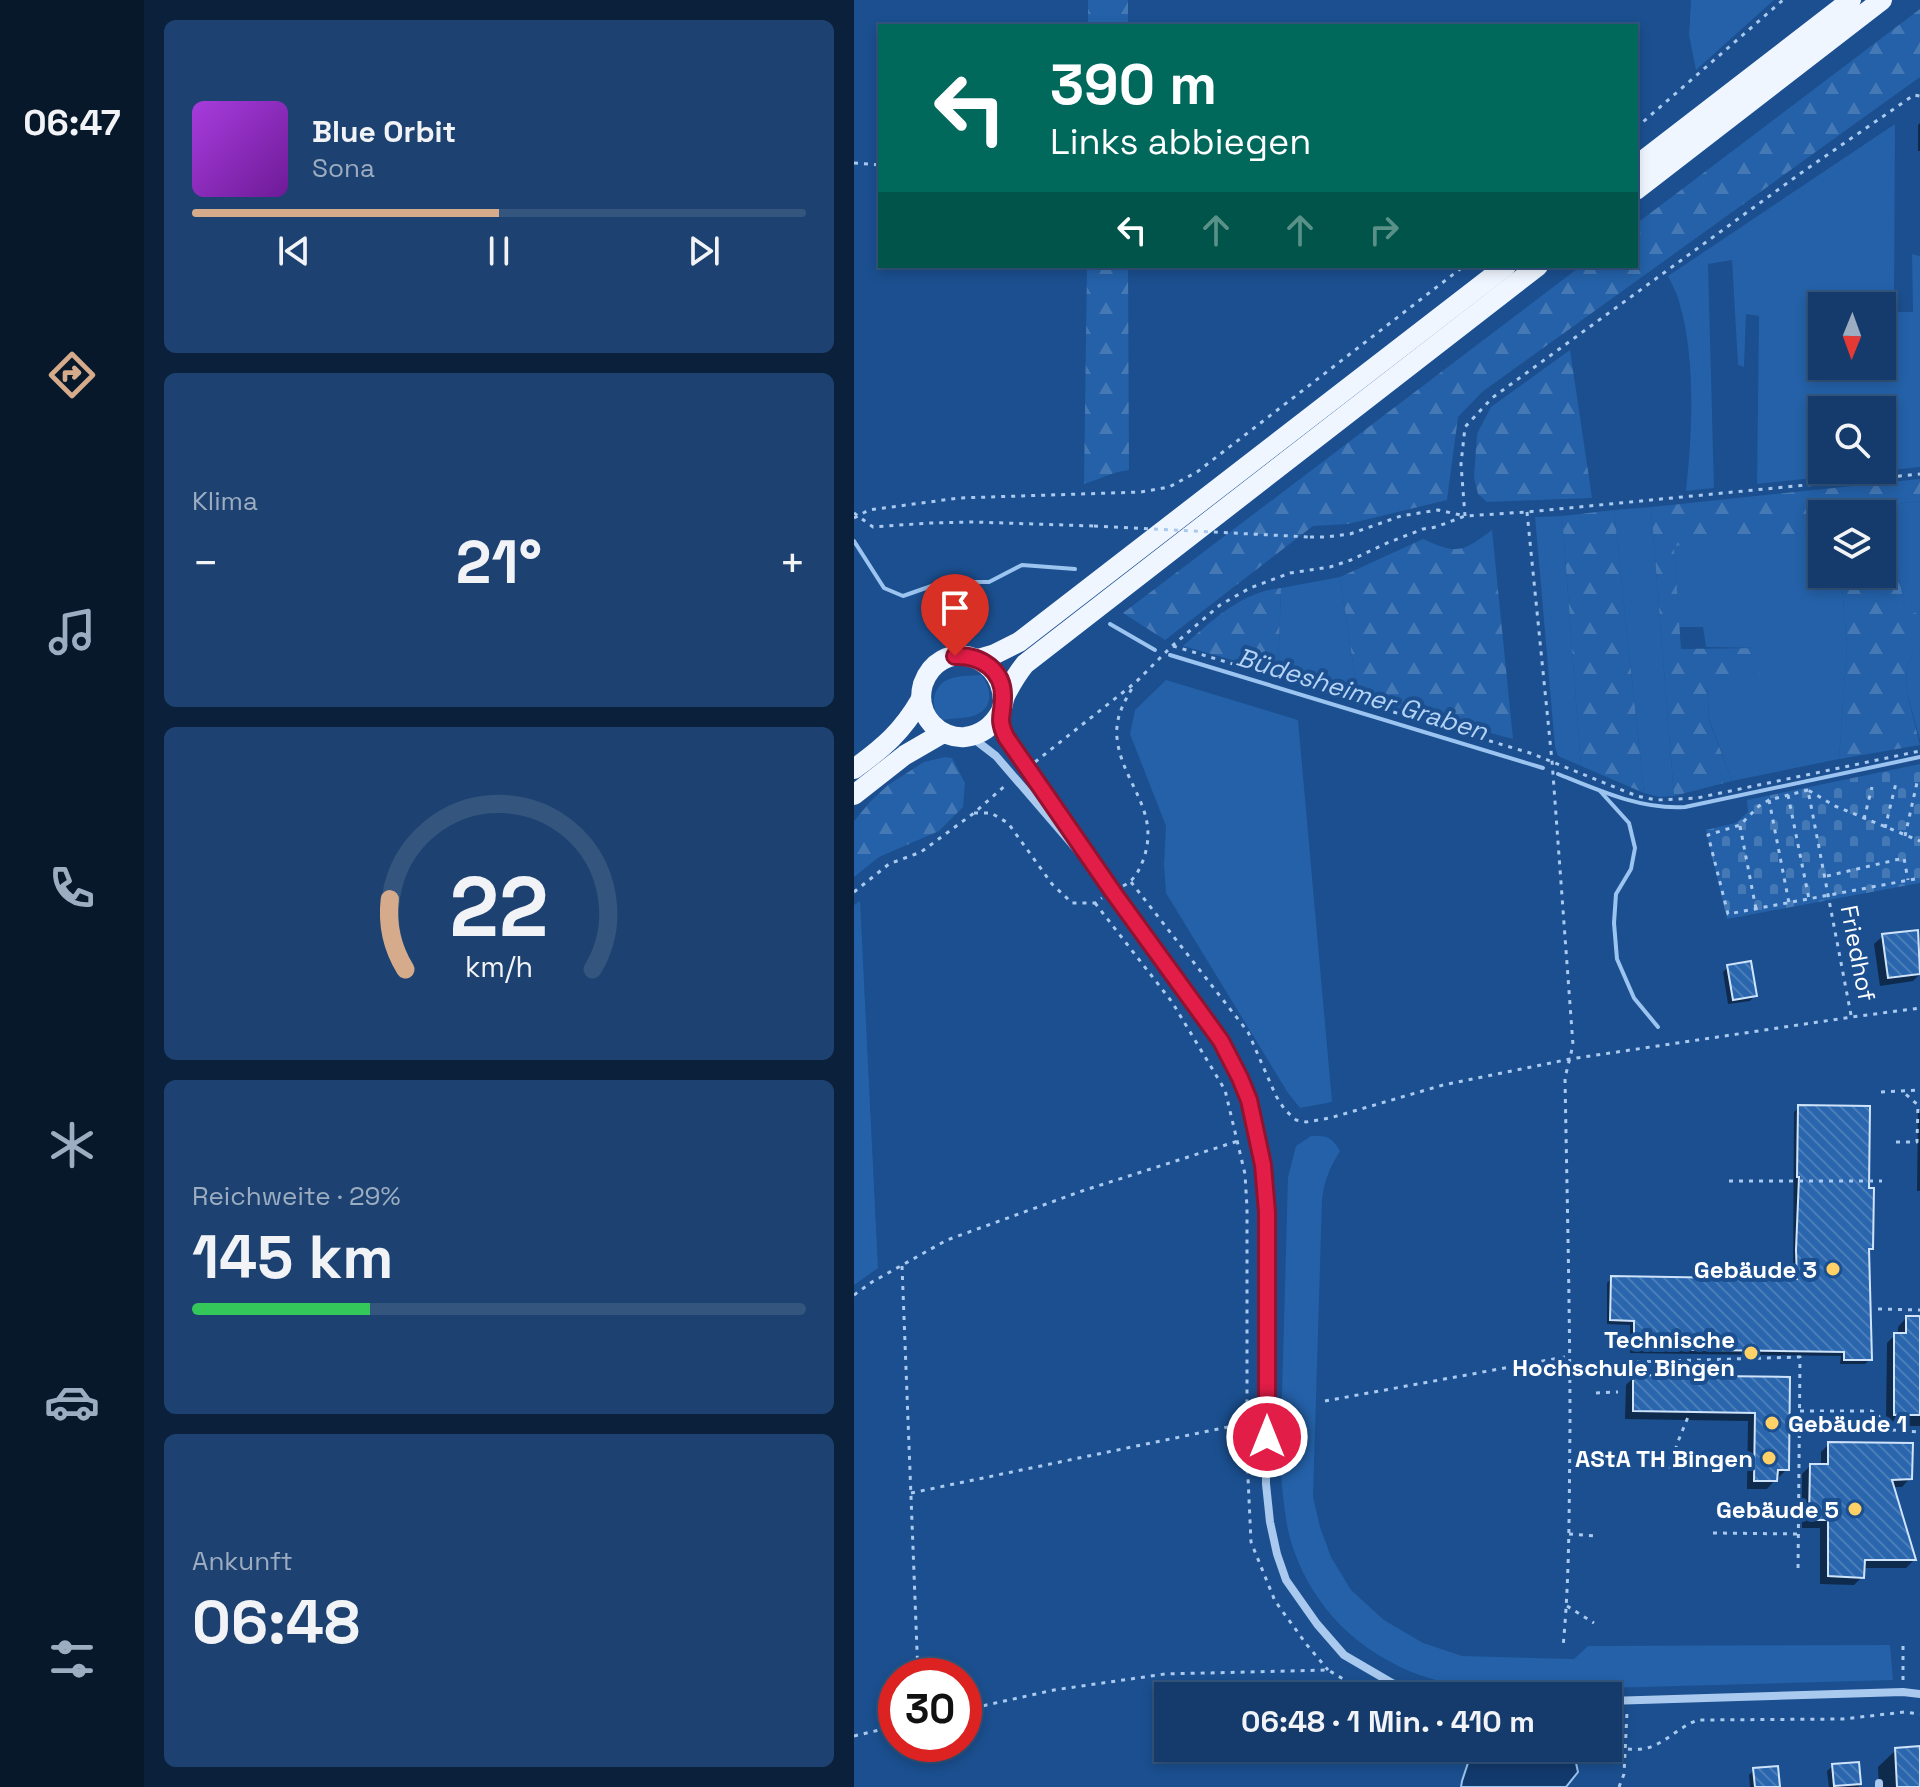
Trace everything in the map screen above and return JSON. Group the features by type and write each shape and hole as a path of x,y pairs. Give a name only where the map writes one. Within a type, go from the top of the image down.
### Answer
{"main road":[{"path":"1638,164 1851,0"},
{"path":"1638,188 1882,0"},
{"path":"978,659 1019,642 1503,268"},
{"path":"1001,706 1003,689 994,671 978,659 966,656 943,660 926,676 922,687 922,707 930,722 943,733 969,736 989,727 1001,706 1013,679 1025,664 1535,268"},
{"path":"854,769 896,735 921,699"},
{"path":"854,795 905,755 943,733"}],"street":[{"path":"1001,706 1001,725 1006,737 1221,1041 1249,1100 1263,1165 1267,1212 1266,1484 1277,1554 1286,1580 1344,1655 1390,1682"},
{"path":"969,736 996,756 1113,892"},
{"path":"1622,1700 1920,1694"}],"path":[{"path":"1638,126 1783,0"},
{"path":"1465,516 1461,464 1465,427 1492,398 1801,173 1914,95 1920,96"},
{"path":"854,163 878,165"},
{"path":"855,516 869,510 959,498 1141,492 1169,487 1197,472 1461,268"},
{"path":"1028,767 1136,682 1220,605 1250,588 1290,573 1330,567 1351,560 1411,533 1465,516 1920,474"},
{"path":"855,516 873,527 974,522 1327,537 1350,534 1401,516 1438,510 1465,516"},
{"path":"1527,512 1552,761 1573,1045 1565,1078 1570,1356 1569,1534 1563,1647"},
{"path":"1172,646 1552,761 1637,796 1656,800 1697,798 1920,751"},
{"path":"974,813 991,813 1008,823 1052,884 1072,903 1095,903 1131,882 1148,848 1149,828 1144,806 1125,767 1117,738 1119,710 1136,682"},
{"path":"854,892 889,864 921,852 974,813 1014,778"},
{"path":"1905,836 1918,778"},
{"path":"1885,828 1896,783"},
{"path":"1864,819 1872,787"},
{"path":"1920,841 1835,806 1808,790 1769,800 1740,825 1708,835 1728,914 1920,878"},
{"name":"Friedhof","path":"1808,790 1852,1017"},
{"path":"1788,795 1809,899"},
{"path":"1769,800 1789,903"},
{"path":"1740,825 1756,909"},
{"path":"1826,876 1904,858 1908,880"},
{"path":"1131,882 1248,1032 1276,1096 1289,1115 1306,1122 1443,1085 1570,1059 1920,1008"},
{"path":"1095,903 1172,1002 1225,1090 1245,1174 1247,1208 1247,1423 1251,1542 1275,1601 1328,1670 1348,1682"},
{"path":"1881,1092 1920,1090"},
{"path":"1896,1142 1917,1142 1918,1105 1902,1091"},
{"path":"854,1295 947,1240 1082,1191 1238,1141"},
{"path":"1729,1181 1882,1181"},
{"path":"902,1266 917,1658"},
{"path":"1878,1309 1920,1310"},
{"path":"1325,1401 1570,1356"},
{"path":"1597,1363 1800,1357 1798,1573"},
{"path":"1596,1393 1618,1392"},
{"path":"1800,1411 1871,1411 1891,1430 1920,1432"},
{"path":"1670,1469 1688,1417"},
{"path":"911,1493 1247,1423"},
{"path":"1713,1533 1798,1534"},
{"path":"1569,1534 1595,1536"},
{"path":"1567,1606 1594,1623"},
{"path":"1903,1640 1905,1712"},
{"path":"982,1706 1054,1690 1165,1674 1328,1670"},
{"path":"1619,1787 1624,1774 1628,1700"},
{"path":"1622,1749 1649,1748 1698,1720 1843,1719 1905,1712 1920,1714"},
{"path":"854,1736 878,1730"}],"green space":[{"path":"1088,0 1128,0 1128,24 1088,24"},
{"path":"1691,0 1774,0 1696,70 1689,35"},
{"path":"1920,9 1920,77 1482,392 1458,417 1447,500 1348,524 1313,526 1165,640 1123,613 1578,268 1638,268 1638,222"},
{"path":"1895,124 1894,292 1808,292 1808,380 1896,380 1896,312 1913,312 1912,254 1920,256 1920,467 1896,470 1896,396 1808,396 1808,479 1757,484 1759,316 1746,314 1744,367 1738,365 1732,260 1708,264 1714,488 1686,491 1691,373 1679,301 1668,276"},
{"path":"1087,268 1128,268 1129,470 1084,484"},
{"path":"1570,350 1592,498 1487,502 1478,494 1474,478 1477,434 1491,407"},
{"path":"1920,479 1920,501 1896,504 1896,500 1808,500 1808,532 1674,546 1681,649 1758,648 1760,680 1707,686 1709,720 1732,781 1674,796 1651,507 1896,484 1896,481"},
{"path":"1920,501 1920,615 1905,610 1896,562 1896,504"},
{"path":"1651,507 1674,796 1659,797 1644,793 1614,510"},
{"path":"1614,510 1644,793 1581,766 1562,516"},
{"path":"1562,516 1581,766 1558,756 1555,747 1535,517"},
{"path":"1492,530 1513,739 1358,697 1340,577 1423,539 1459,549"},
{"path":"1808,532 1808,588 1842,588 1847,646 1839,759 1732,781 1709,719 1707,685 1757,648 1706,647 1703,627 1679,627 1674,545"},
{"path":"1896,562 1905,609 1920,615 1920,642 1906,666 1907,693 1920,745 1839,759 1847,646 1842,588 1896,588"},
{"path":"1340,577 1358,697 1278,673 1281,588"},
{"path":"1281,588 1278,673 1183,646 1240,602 1253,595"},
{"path":"1920,642 1920,740 1907,693 1906,666"},
{"path":"981,675 989,691 986,707 972,716 942,720 935,710 934,698 942,683 960,676"},
{"path":"1166,680 1298,720 1332,1102 1300,1108 1288,1093 1166,893 1166,826 1130,734 1135,710"},
{"path":"952,758 965,783 963,807 939,831 879,857 854,877 854,821 888,785 924,762"},
{"path":"1920,764 1920,883 1727,919 1706,830 1736,823 1748,812 1747,800"},
{"path":"860,901 878,1268 854,1285 854,905"},
{"path":"1311,1136 1321,1136 1334,1142 1340,1151 1328,1174 1322,1200 1313,1497 1331,1557 1351,1590 1384,1620 1423,1643 1462,1656 1574,1659 1588,1646 1890,1645 1893,1680 1622,1688 1622,1682 1444,1682 1422,1676 1378,1655 1341,1626 1312,1589 1292,1545 1285,1516 1280,1466 1288,1177 1296,1146"}],"shaded area":[{"path":"1468,1762 1576,1762 1578,1772 1566,1787 1461,1787"}],"building":[{"path":"1918,930 1920,974 1888,978 1882,934"},
{"path":"1751,961 1757,996 1733,1000 1727,965"},
{"name":"Gebäude 3","path":"1798,1105 1870,1106 1869,1188 1874,1188 1873,1249 1869,1249 1872,1360 1844,1360 1844,1352 1634,1349 1634,1321 1610,1320 1611,1276 1797,1279"},
{"path":"1906,1316 1920,1316 1920,1415 1894,1415 1894,1333 1906,1333"},
{"name":"Gebäude 1","path":"1633,1375 1790,1377 1789,1470 1778,1470 1777,1481 1754,1481 1755,1413 1633,1411"},
{"name":"Gebäude 5","path":"1828,1442 1913,1443 1912,1479 1892,1480 1916,1560 1865,1560 1864,1578 1828,1576 1828,1520 1809,1520 1810,1464 1828,1464"},
{"path":"1920,1746 1920,1787 1897,1787 1895,1748"},
{"path":"1859,1762 1861,1784 1834,1786 1832,1764"},
{"path":"1778,1766 1780,1787 1755,1787 1753,1768"}],"waterway":[{"name":"Büdesheimer Graben","path":"854,541 884,588 903,596 943,582 989,582 1022,565 1075,569"},
{"name":"Büdesheimer Graben","path":"1110,624 1155,650"},
{"name":"Büdesheimer Graben","path":"1170,655 1543,768"},
{"name":"Büdesheimer Graben","path":"1558,774 1636,802 1685,807 1920,757"},
{"path":"1600,791 1629,823 1635,848 1631,869 1616,894 1614,923 1617,959 1634,998 1658,1027"}],"place":[{"name":"Gebäude 3","path":"1833,1269"},
{"name":"Technische Hochschule Bingen","path":"1751,1353"},
{"name":"Gebäude 1","path":"1772,1423"},
{"name":"AStA TH Bingen","path":"1769,1458"},
{"name":"Gebäude 5","path":"1855,1509"}],"route":[{"path":"955,656 978,659 994,671 1003,689 1000,719 1006,737 1221,1041 1249,1100 1263,1165 1267,1212 1267,1437"}]}
